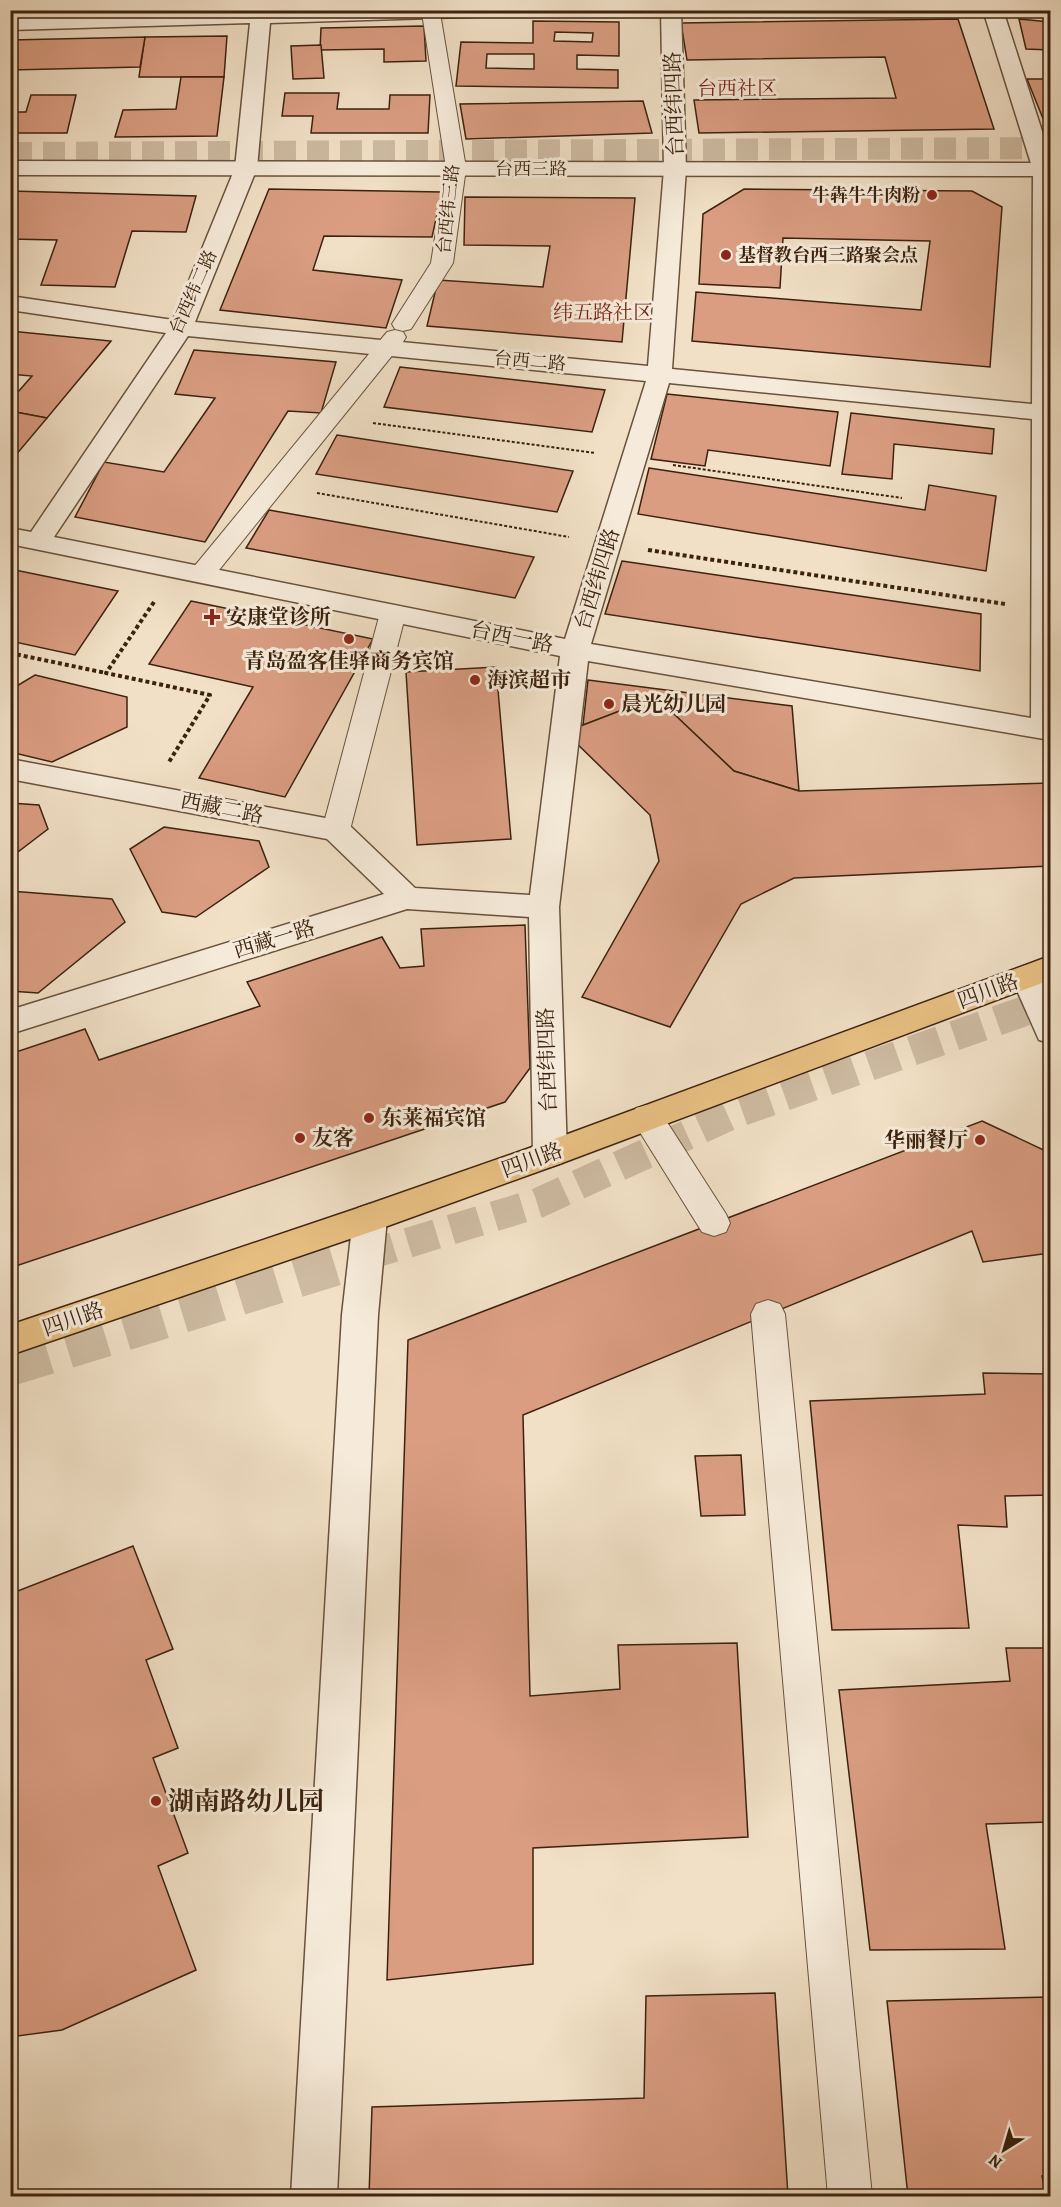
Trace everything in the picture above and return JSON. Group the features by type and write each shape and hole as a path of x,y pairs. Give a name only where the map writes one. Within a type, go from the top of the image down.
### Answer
{"main road":[{"name":"四川路","path":"10,1340 370,1218 550,1154 1039,973"}],"street":[{"path":"10,24 259,15 497,10"},
{"name":"台西纬四路","path":"550,1154 544,908 575,650 660,374 675,169 671,10"},
{"path":"993,10 1047,170 1048,412 1045,610 1048,730"},
{"name":"台西纬二路","path":"38,541 181,328 246,168 259,15"},
{"name":"台西三路","path":"10,168 1047,170"},
{"name":"台西二路","path":"10,303 181,328 395,336 660,374 1048,412"},
{"name":"台西一路","path":"10,536 575,650 1048,730"},
{"name":"西藏二路","path":"10,768 336,830"},
{"path":"336,830 407,898"},
{"name":"西藏一路","path":"10,1022 407,898 544,908"},
{"path":"1039,973 1050,1031"},
{"path":"314,2196 360,1315 370,1218"}],"lane":[{"name":"台西纬三路","path":"189,571 275,486 395,336 442,263 456,168 431,13"},
{"path":"336,830 393,613"},
{"path":"647,1117 714,1223"},
{"path":"768,1314 850,2196"}],"path":[{"path":"275,486 607,544 1045,610"},
{"path":"106,673 189,571"},
{"path":"10,653 210,695 149,795"}],"building":[{"path":"958,19 994,129 699,133 694,100 896,98 885,57 687,60 681,23"},
{"path":"1019,19 1050,22 1050,50 1026,49"},
{"path":"533,21 619,22 619,56 577,55 577,69 618,70 618,88 456,86 461,42 533,43","holes":["555,32 593,33 592,42 554,41","487,54 534,54 534,69 486,68"]},
{"path":"424,26 426,61 384,62 384,49 320,50 321,28"},
{"path":"227,36 224,77 139,77 145,37"},
{"path":"145,37 140,67 10,70 10,40"},
{"path":"321,45 324,78 293,79 291,46"},
{"path":"181,77 224,77 217,136 115,137 123,110 176,109"},
{"path":"1027,79 1050,79 1050,136"},
{"path":"285,93 339,93 337,109 389,109 390,95 430,95 428,133 311,133 313,116 282,116"},
{"path":"31,95 76,95 67,133 10,133 10,112 26,112"},
{"path":"643,101 652,133 466,139 460,104"},
{"path":"269,189 442,192 432,237 324,236 313,270 402,280 386,328 220,310"},
{"path":"744,189 972,191 1002,207 990,367 692,341 696,292 921,310 930,241 783,238 780,288 699,284 703,214"},
{"path":"10,191 196,196 186,232 132,231 115,287 41,285 57,240 10,239"},
{"path":"465,197 635,198 622,342 427,326 438,280 543,287 550,246 464,245"},
{"path":"10,331 111,341 47,418 10,411 10,401 32,376 10,374"},
{"path":"194,350 336,362 321,413 288,411 205,542 75,517 104,462 164,472 215,398 175,394"},
{"path":"400,367 605,390 592,432 384,407"},
{"path":"667,394 838,412 830,466 708,450 705,466 651,459"},
{"path":"10,411 47,418 10,462"},
{"path":"851,413 994,429 992,454 894,444 892,479 842,474"},
{"path":"337,435 573,471 557,512 316,474"},
{"path":"649,468 925,510 929,485 996,496 986,571 638,514"},
{"path":"269,510 534,557 515,598 246,548"},
{"path":"622,561 981,614 980,671 605,614"},
{"path":"10,569 118,591 75,655 10,641"},
{"path":"191,601 373,639 285,797 199,778 253,687 149,664"},
{"path":"496,667 511,839 417,845 406,672"},
{"path":"35,675 127,697 127,727 52,762 10,752 10,690"},
{"path":"588,680 792,706 799,791 734,771 656,697 583,725"},
{"path":"656,697 734,771 799,791 1050,783 1050,866 794,878 741,904 670,1027 582,997 659,861 650,815 565,732"},
{"path":"10,803 39,805 48,829 10,858"},
{"path":"164,827 259,841 269,867 196,917 162,912 130,849"},
{"path":"10,891 112,899 125,922 38,993 10,991"},
{"path":"525,925 530,1068 505,1102 10,1268 10,1054 85,1029 99,1060 260,1006 247,982 382,937 400,968 424,966 421,929"},
{"path":"982,1121 1050,1153 1050,1253 983,1262 972,1231 523,1415 530,1696 620,1689 618,1645 737,1643 748,1837 533,1848 533,1964 387,1980 408,1340"},
{"path":"983,1373 1050,1374 1050,1495 1005,1496 1007,1527 958,1525 969,1628 832,1630 810,1401 985,1394"},
{"path":"741,1455 745,1515 701,1516 695,1456"},
{"path":"133,1546 173,1649 146,1660 178,1748 153,1758 188,1853 158,1866 196,1970 62,2030 10,2037 10,1594"},
{"path":"1006,1648 1050,1648 1050,1780 1045,1780 1050,1822 986,1824 1005,1949 870,1950 839,1690 1010,1681"},
{"path":"775,1993 788,2196 369,2196 372,2107 644,2098 646,1996"},
{"path":"1050,1997 1050,2176 1042,2176 1046,2196 908,2196 887,2001"}],"tunnel":[{"path":"10,153 1050,148"},
{"path":"365,1256 538,1203 733,1114 1050,1002"},
{"path":"10,1366 370,1255"}],"place":[{"name":"牛犇牛牛肉粉","path":"932,195"},
{"name":"基督教台西三路聚会点","path":"726,255"},
{"name":"安康堂诊所","path":"212,617"},
{"name":"青岛盈客佳驿商务宾馆","path":"349,639"},
{"name":"海滨超市","path":"475,680"},
{"name":"晨光幼儿园","path":"609,704"},
{"name":"东莱福宾馆","path":"369,1118"},
{"name":"友客","path":"300,1138"},
{"name":"华丽餐厅","path":"980,1140"},
{"name":"湖南路幼儿园","path":"156,1801"}],"district":[{"name":"台西社区","path":"737,88"},
{"name":"纬五路社区","path":"603,312"}]}
